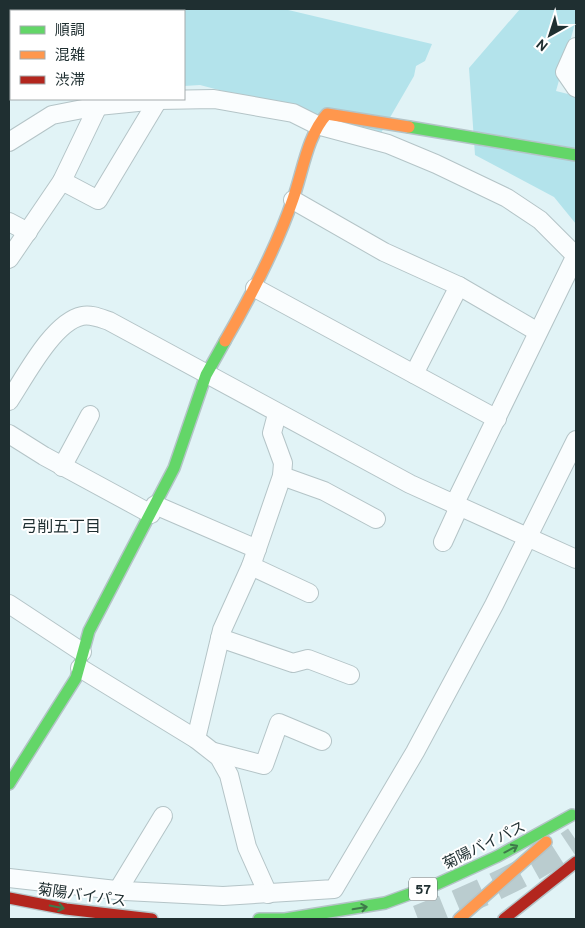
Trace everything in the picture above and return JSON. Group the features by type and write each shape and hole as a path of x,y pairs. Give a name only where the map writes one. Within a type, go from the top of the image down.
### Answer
{"main road":[{"path":"9,784 68,695 98,613 174,468 206,375 255,288 292,200 317,125 327,114 576,155"},
{"path":"459,919 488,902 574,814"},
{"name":"菊陽バイパス","path":"260,919 284,918 385,903 436,884 498,856 574,814"},
{"path":"504,919 576,862"},
{"path":"436,884 466,887 488,902"},
{"name":"菊陽バイパス","path":"9,898 66,909 152,919"}],"street":[{"path":"576,47 565,72 576,88"},
{"path":"185,100 214,99 292,113 317,125 388,144 436,164 507,198 540,220 576,255 497,419 457,506 443,542"},
{"path":"9,142 52,115 98,106 158,100"},
{"path":"62,181 98,200 158,100"},
{"path":"9,259 62,181 98,106"},
{"path":"292,200 384,252 459,286 538,332"},
{"path":"9,222 28,232"},
{"path":"414,374 459,286"},
{"path":"255,288 497,419"},
{"path":"9,401 51,339 68,321 81,316 98,317 109,321 277,414 457,506 576,559"},
{"path":"62,466 90,414"},
{"path":"196,739 220,638 251,566 282,476 283,463 272,433 277,414"},
{"path":"9,434 62,466 153,509 257,548"},
{"path":"9,878 118,890 223,896 334,889 415,752 494,604 576,440"},
{"path":"282,476 318,488 376,519"},
{"path":"251,566 309,593"},
{"path":"9,604 81,660 214,752 229,775 247,847 268,894"},
{"path":"220,638 293,663 308,659 350,675"},
{"path":"214,752 264,765 279,723 322,741"},
{"path":"118,890 162,816"}],"shaded area":[{"path":"284,9 432,44 425,61 416,66 414,76 381,133 200,85 185,86 185,10 58,10"},
{"path":"520,9 576,9 576,20 556,91 576,96 576,224 554,197 475,155 469,68"},
{"path":"9,12 10,12 10,100"}],"tunnel":[{"path":"418,919 500,884 539,864 576,840"}],"traffic: fast":[{"path":"409,127 576,155"},
{"path":"9,784 76,678 89,631 174,468 206,375 225,341"},
{"path":"259,919 285,919 385,903 437,884 498,856 572,815"}],"traffic: slow":[{"path":"225,341 271,254 293,199 310,143 327,114 409,127"},
{"path":"459,919 546,842"}],"traffic: jam":[{"path":"504,919 576,862"},
{"path":"9,898 66,909 152,919"}],"district":[{"name":"弓削五丁目","path":"61,526"}]}
